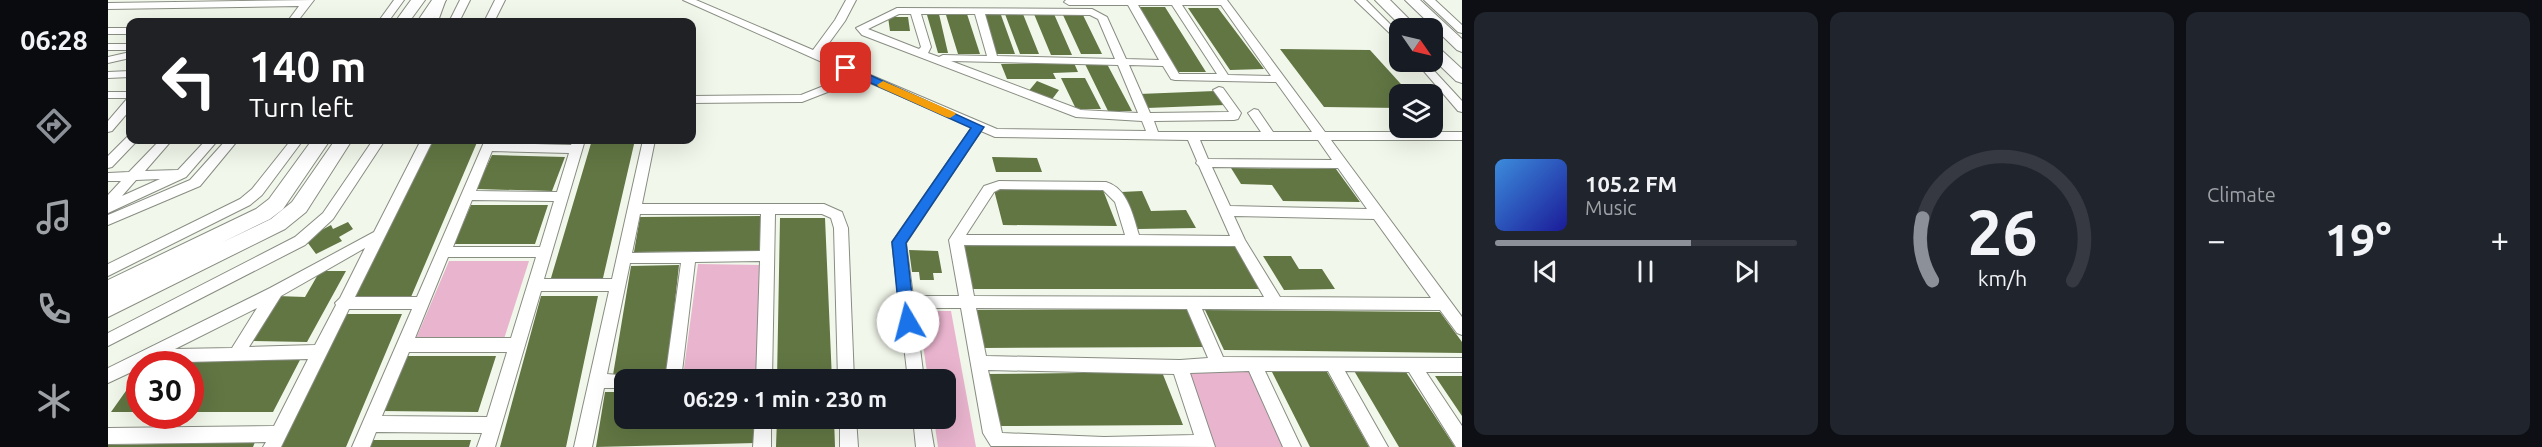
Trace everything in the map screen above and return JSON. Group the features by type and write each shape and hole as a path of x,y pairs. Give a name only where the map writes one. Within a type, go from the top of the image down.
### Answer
{"street":[{"path":"386,18 399,0"},
{"path":"405,18 418,0"},
{"path":"426,18 441,0"},
{"path":"456,18 465,0"},
{"path":"491,18 501,0"},
{"path":"688,0 978,127 1003,134 1462,136"},
{"path":"815,54 840,21 851,0"},
{"path":"899,0 913,4 1223,1 1462,329"},
{"path":"1360,0 1389,29"},
{"path":"1382,0 1401,18"},
{"path":"1412,0 1462,47"},
{"path":"1429,0 1462,30"},
{"path":"108,6 123,3 308,1"},
{"path":"295,18 308,1"},
{"path":"1131,2 1165,63 1177,78 1222,84 1280,80"},
{"path":"1154,135 1146,117 1122,61 1102,17 1092,12 891,12 861,28 866,33 1070,112 1146,117 1234,117 1235,113 1222,84 1175,2"},
{"path":"915,11 926,47 926,56"},
{"path":"978,11 993,59"},
{"path":"108,31 126,31"},
{"path":"108,47 126,47"},
{"path":"108,60 126,56"},
{"path":"926,56 1165,63"},
{"path":"1443,60 1460,77"},
{"path":"1430,72 1462,108"},
{"path":"108,75 126,74"},
{"path":"696,100 802,98 861,75"},
{"path":"108,95 126,95"},
{"path":"108,128 126,108"},
{"path":"1254,113 1270,136"},
{"path":"914,369 899,242 978,127"},
{"path":"1192,136 1202,163 1239,240 1274,301"},
{"path":"108,164 127,144"},
{"path":"108,205 163,144"},
{"path":"108,205 182,174 208,144"},
{"path":"108,220 195,183 229,144"},
{"path":"108,270 245,202 257,192 294,144"},
{"path":"108,290 263,214 276,204 318,144"},
{"path":"108,308 278,224 299,207 341,144"},
{"path":"108,340 300,241 328,216 376,144"},
{"path":"108,436 275,441 317,352 425,144"},
{"path":"361,447 489,144"},
{"path":"486,447 577,144"},
{"path":"583,447 648,144"},
{"path":"1202,163 1340,164"},
{"path":"108,177 182,174"},
{"path":"1133,239 1119,197 1106,186 1029,184 993,186 956,240 990,428 997,440 1006,443 1205,445 1180,367"},
{"path":"467,195 561,197"},
{"path":"633,209 824,209 837,215 846,369"},
{"path":"764,369 768,209"},
{"path":"1227,211 1377,214"},
{"path":"156,351 277,291 376,236"},
{"path":"956,240 1239,240"},
{"path":"443,252 544,252"},
{"path":"623,258 767,256"},
{"path":"674,369 689,257"},
{"path":"534,285 617,285"},
{"path":"237,353 277,291"},
{"path":"905,302 1274,301 1444,304"},
{"path":"1192,302 1218,364"},
{"path":"342,303 421,303"},
{"path":"403,345 516,345"},
{"path":"204,354 317,352"},
{"path":"980,363 1180,367 1218,364 1462,365"},
{"path":"1254,365 1292,447"},
{"path":"1413,365 1462,441"},
{"path":"108,376 126,366"},
{"path":"1333,366 1379,447"},
{"path":"597,381 614,381"},
{"path":"369,424 492,425"},
{"path":"762,447 763,429"},
{"path":"848,429 849,447"},
{"path":"923,429 925,447"}],"lane":[{"path":"436,18 441,0"}],"shaded area":[{"path":"497,144 568,144 568,145"},
{"path":"449,261 529,261 503,342 415,341"},
{"path":"698,264 762,265 756,369 684,369"},
{"path":"918,311 951,311 976,447 938,447 935,429 956,429 956,369 927,369"},
{"path":"1183,368 1250,368 1287,447 1215,447"}],"building":[{"path":"1138,7 1165,7 1206,72 1176,72"},
{"path":"1188,8 1218,8 1264,69 1230,70"},
{"path":"939,14 948,53 938,53 927,15"},
{"path":"967,14 980,54 958,54 946,15"},
{"path":"1005,14 1023,14 1039,54 1020,54"},
{"path":"1034,14 1054,14 1072,55 1051,55"},
{"path":"981,15 1001,15 1015,54 994,54"},
{"path":"1063,15 1083,15 1102,54 1081,54"},
{"path":"888,17 908,17 910,31 890,31"},
{"path":"1280,49 1370,50 1401,84 1389,84 1389,108 1324,107"},
{"path":"1074,63 1078,72 1053,73 1056,79 1007,79 1001,64"},
{"path":"1085,64 1107,64 1132,111 1108,111"},
{"path":"1061,78 1085,78 1101,109 1076,109"},
{"path":"1037,81 1059,90 1050,102 1027,93"},
{"path":"1215,91 1225,105 1147,108 1139,94"},
{"path":"428,144 476,144 411,297 351,297"},
{"path":"591,144 634,144 603,278 551,278"},
{"path":"492,155 565,157 552,191 476,189"},
{"path":"992,157 1037,158 1042,172 996,172"},
{"path":"1231,168 1336,169 1360,202 1283,201 1272,185 1241,184"},
{"path":"994,190 1103,190 1117,226 1003,225"},
{"path":"1142,191 1151,211 1186,210 1196,228 1138,229 1121,192"},
{"path":"471,205 548,205 535,244 454,244"},
{"path":"761,216 760,251 634,252 640,217"},
{"path":"780,218 825,218 832,369 777,369"},
{"path":"348,222 353,229 339,237 342,241 316,254 305,239 331,225 333,229"},
{"path":"1238,244 1264,289 968,289 959,245"},
{"path":"909,250 938,251 942,273 933,273 934,280 920,280 919,272 912,272"},
{"path":"1263,256 1291,256 1299,269 1322,269 1335,289 1284,290"},
{"path":"679,265 668,369 614,369 613,375 631,266"},
{"path":"320,271 346,271 307,342 250,341 277,296 305,297"},
{"path":"541,296 598,296 566,447 500,447"},
{"path":"1188,309 1205,347 980,348 972,310"},
{"path":"1205,310 1440,312 1462,342 1462,353 1224,350"},
{"path":"345,314 402,314 346,447 281,447"},
{"path":"405,356 496,356 478,412 381,411"},
{"path":"204,358 301,358 273,412 204,412"},
{"path":"1353,369 1404,369 1455,447 1399,447"},
{"path":"1162,372 1183,425 997,426 986,374"},
{"path":"1272,372 1327,372 1369,447 1310,447"},
{"path":"1435,376 1462,376 1462,416"},
{"path":"126,391 126,412 111,412"},
{"path":"605,392 614,392 614,429 755,429 755,443 596,447"},
{"path":"777,429 834,429 835,447 776,447"},
{"path":"370,440 471,440 469,447 367,447"},
{"path":"255,442 253,447 108,447 108,445"}],"slow traffic":[{"path":"883,85 950,114"}],"route":[{"path":"846,68 978,127 899,242 898,254 908,322"}]}
